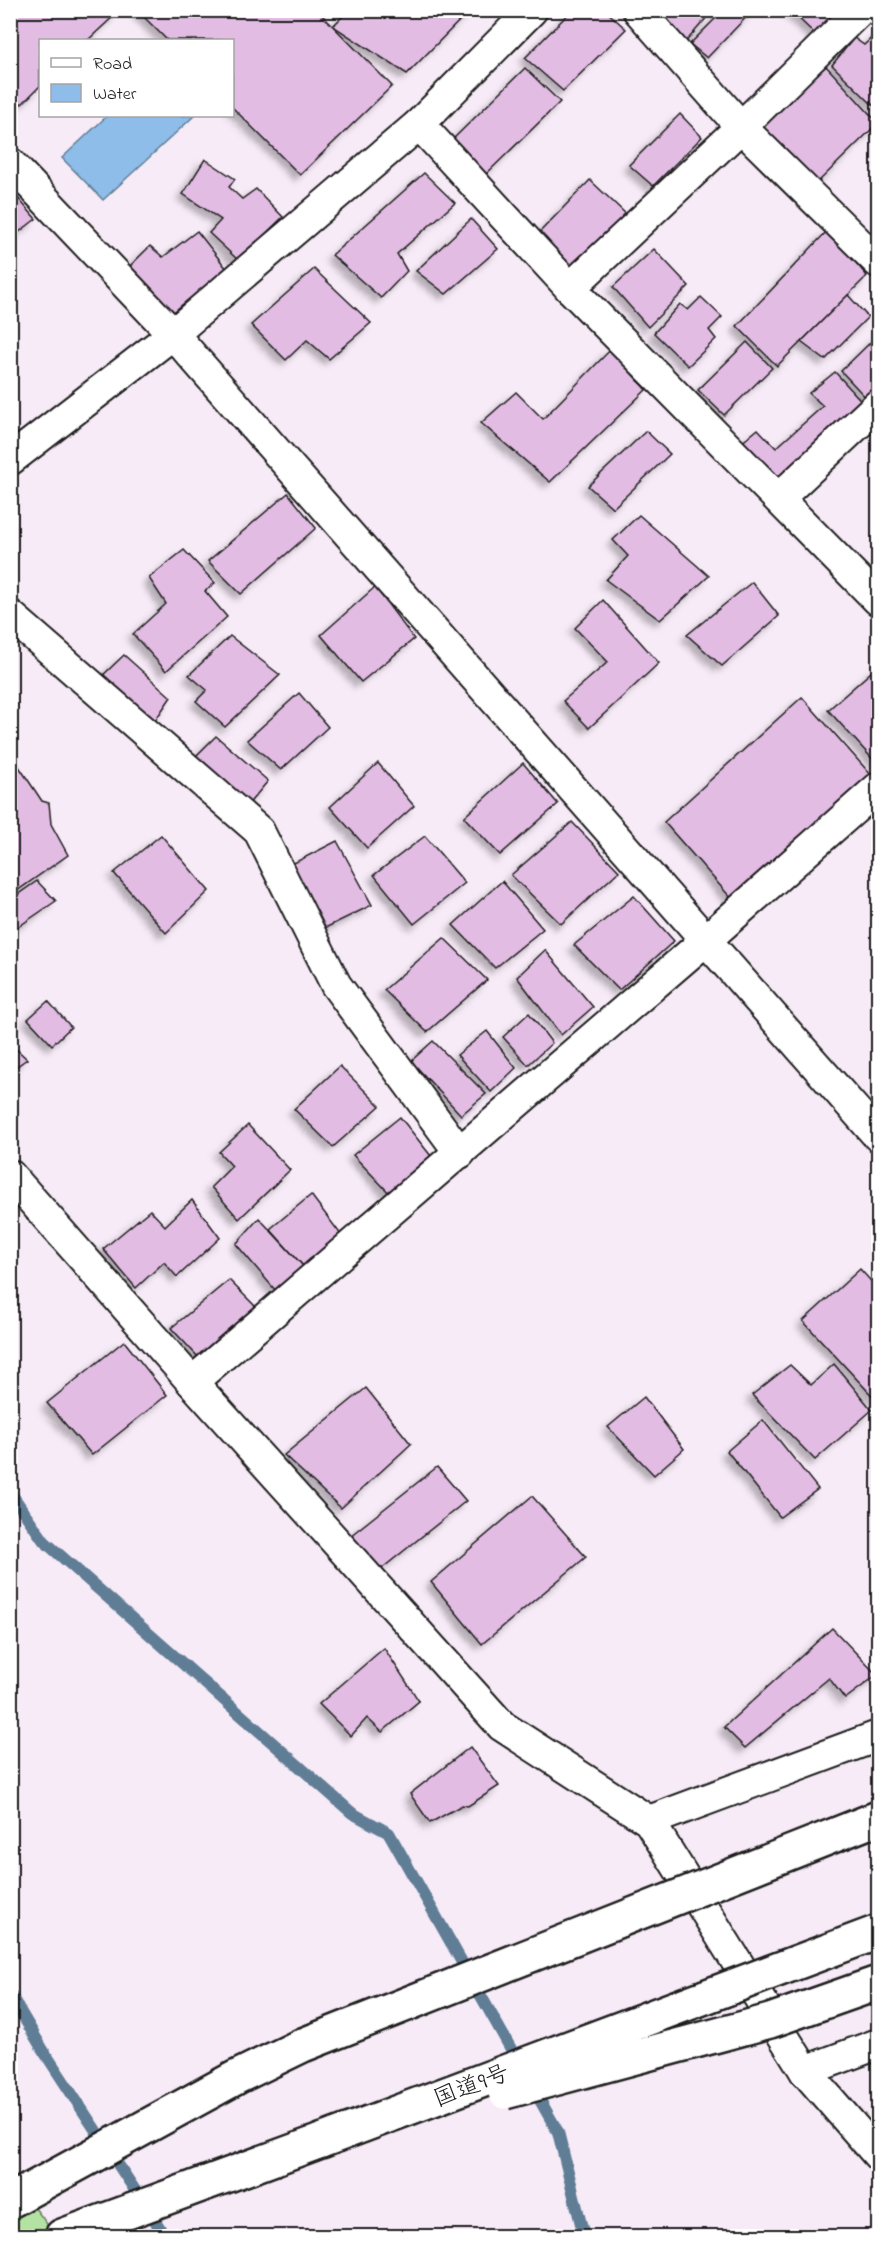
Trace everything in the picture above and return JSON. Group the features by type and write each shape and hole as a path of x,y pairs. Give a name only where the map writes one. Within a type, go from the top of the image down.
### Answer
{"highway":[{"path":"10,2201 237,2077 303,2045 879,1818"},
{"name":"国道9号","path":"62,2236 879,1932"},
{"path":"321,2141 770,2021 879,1983"}],"street":[{"path":"10,460 173,334 419,124 532,10"},
{"path":"638,10 741,127 879,262"},
{"path":"570,288 741,127 860,10"},
{"path":"419,124 570,288 879,600"},
{"path":"10,163 173,334 879,1136"},
{"path":"779,498 879,405"},
{"path":"10,615 259,831 336,985 460,1153"},
{"path":"192,1382 460,1153 879,788"},
{"path":"10,1175 192,1382 502,1726 649,1821 805,2072 879,2155"},
{"path":"649,1821 879,1736"},
{"path":"805,2072 879,2044"}],"green space":[{"path":"11,2176 56,2236 11,2236"}],"water":[{"path":"106,117 193,117 103,200 62,158"}],"building":[{"path":"10,10 114,10 117,13 89,39 39,39 39,87 22,104 10,93"},
{"path":"137,10 317,10 392,86 300,175 234,109 234,39 166,39"},
{"path":"349,10 470,10 407,74 333,26"},
{"path":"572,10 605,10 626,29 563,91 525,58"},
{"path":"648,10 702,10 708,16 684,44"},
{"path":"717,10 753,10 707,58 690,44 720,14"},
{"path":"790,10 841,10 816,35"},
{"path":"878,32 878,110 832,65 854,38 864,45"},
{"path":"826,66 878,123 817,183 757,129"},
{"path":"525,68 560,102 480,180 446,146"},
{"path":"680,114 702,137 653,186 629,165"},
{"path":"205,159 235,179 229,187 242,199 256,189 283,217 238,260 209,233 221,220 183,194"},
{"path":"424,173 455,203 397,254 407,271 381,298 332,255"},
{"path":"590,180 627,215 572,268 536,236"},
{"path":"10,189 36,219 10,239"},
{"path":"471,219 498,249 446,294 416,271"},
{"path":"828,230 867,276 777,366 737,326"},
{"path":"197,231 227,269 174,313 126,270 150,246 163,257"},
{"path":"654,249 689,286 648,327 613,287"},
{"path":"314,269 371,323 329,359 307,340 286,360 251,325"},
{"path":"848,295 868,317 825,360 801,342"},
{"path":"701,297 722,317 709,330 716,339 688,366 654,333 680,304 688,310"},
{"path":"878,335 878,393 869,401 841,371"},
{"path":"747,342 772,368 724,415 698,390"},
{"path":"611,349 646,390 550,482 481,423 516,392 543,419"},
{"path":"835,372 866,406 782,481 739,445 758,429 776,448 823,406 809,393"},
{"path":"646,431 670,454 613,508 588,486"},
{"path":"288,493 316,528 241,594 208,561"},
{"path":"639,515 709,576 660,620 606,580 628,556 613,540"},
{"path":"184,550 215,583 205,591 227,617 166,671 133,634 166,604 149,578"},
{"path":"752,582 779,616 722,666 687,635"},
{"path":"375,587 414,639 361,682 321,635"},
{"path":"603,600 659,663 589,728 563,701 608,662 575,628"},
{"path":"230,636 280,675 225,727 196,701 207,690 189,675"},
{"path":"124,655 171,697 152,725 99,679"},
{"path":"878,666 878,765 828,710"},
{"path":"299,693 328,727 281,770 247,740"},
{"path":"802,697 872,776 731,898 664,822"},
{"path":"216,736 268,781 246,807 190,762"},
{"path":"10,753 42,801 49,803 51,824 68,855 11,895"},
{"path":"378,763 414,806 367,848 330,807"},
{"path":"523,763 558,804 500,855 464,817"},
{"path":"572,822 619,871 561,924 511,875"},
{"path":"161,835 209,891 166,933 114,873"},
{"path":"425,836 465,883 414,924 374,875"},
{"path":"337,841 372,905 321,930 286,867"},
{"path":"37,881 56,901 18,927 10,916 10,900"},
{"path":"502,881 543,929 495,968 453,925"},
{"path":"634,896 674,941 619,990 574,945"},
{"path":"444,938 487,980 427,1032 384,990"},
{"path":"545,950 593,1007 561,1035 517,977"},
{"path":"48,1001 71,1027 52,1045 28,1019"},
{"path":"529,1013 552,1043 528,1065 503,1037"},
{"path":"487,1031 516,1068 491,1092 457,1055"},
{"path":"433,1041 486,1094 461,1115 411,1061"},
{"path":"10,1043 27,1059 10,1071"},
{"path":"340,1066 380,1106 333,1147 294,1109"},
{"path":"400,1117 435,1161 393,1197 353,1155"},
{"path":"248,1125 290,1170 239,1219 211,1187 232,1166 219,1152"},
{"path":"311,1195 342,1236 303,1266 270,1229"},
{"path":"192,1200 220,1238 177,1277 164,1262 136,1288 103,1249 150,1210 165,1226"},
{"path":"259,1218 303,1266 276,1291 236,1244"},
{"path":"860,1269 878,1289 878,1402 803,1321"},
{"path":"229,1280 258,1309 200,1359 171,1328"},
{"path":"124,1341 167,1395 92,1455 47,1403"},
{"path":"834,1364 872,1410 815,1460 752,1395 790,1365 811,1385"},
{"path":"366,1388 411,1444 341,1508 284,1455"},
{"path":"644,1397 684,1449 654,1475 608,1427"},
{"path":"763,1420 818,1489 780,1517 727,1451"},
{"path":"437,1467 466,1501 380,1570 350,1536"},
{"path":"532,1496 586,1557 482,1644 431,1582"},
{"path":"832,1628 877,1675 845,1699 829,1678 745,1748 724,1727"},
{"path":"384,1648 419,1701 382,1732 367,1718 351,1736 319,1704"},
{"path":"470,1747 499,1786 468,1806 462,1805 430,1823 410,1794"},
{"path":"878,2227 878,2236 864,2236"}],"waterway":[{"path":"10,1492 44,1541 352,1813 389,1833 520,2065"},
{"path":"10,1994 43,2050 165,2236"},
{"path":"532,2086 558,2132 584,2236"}]}
